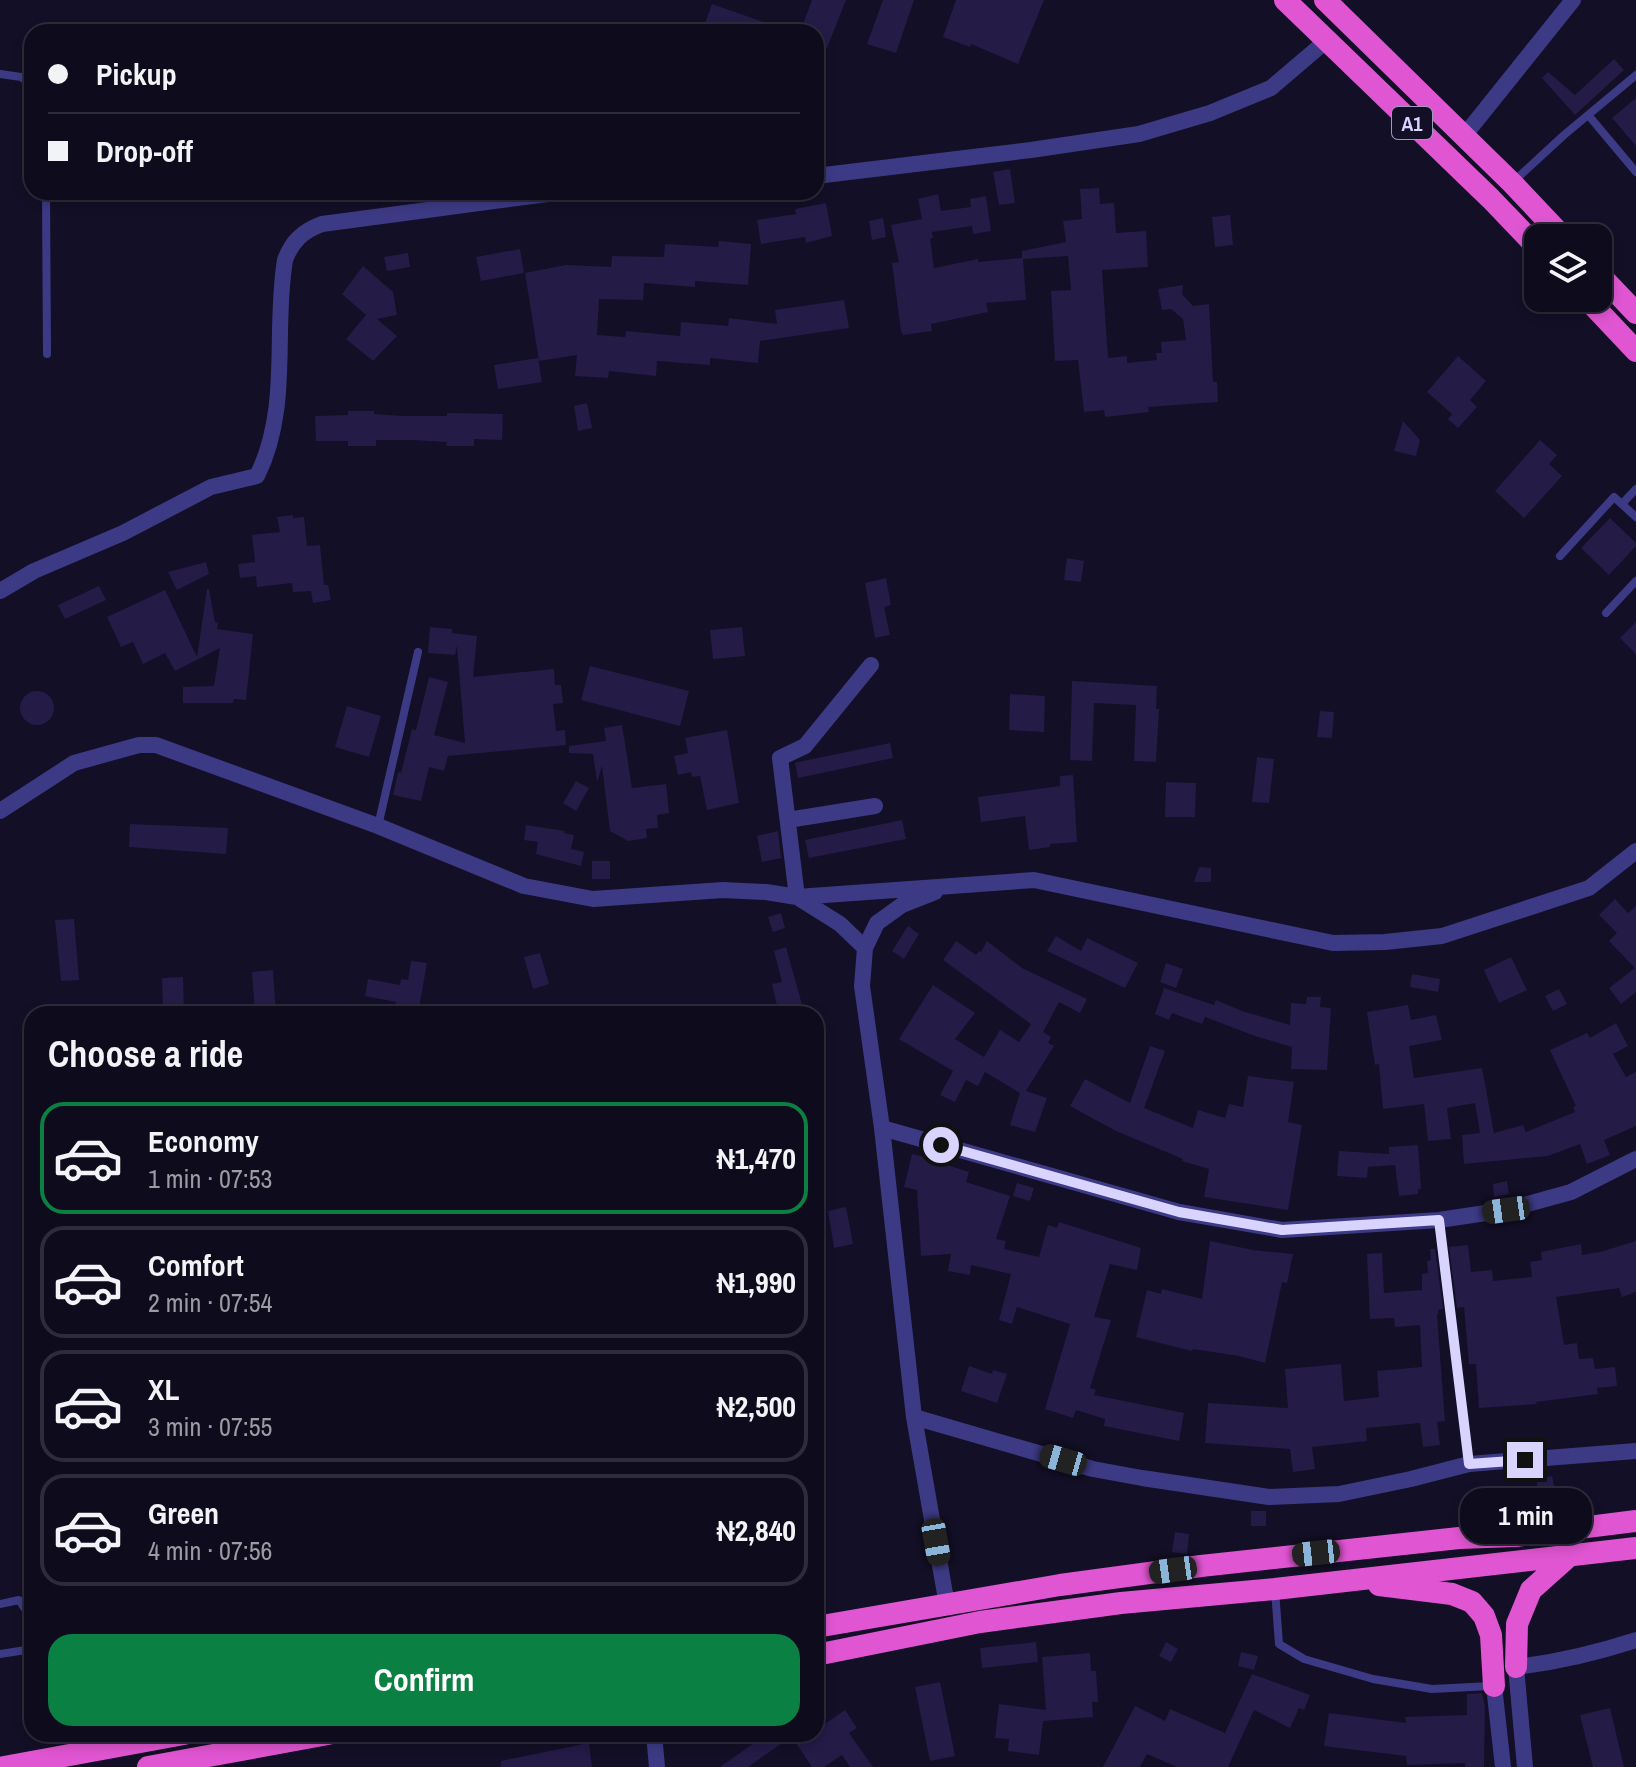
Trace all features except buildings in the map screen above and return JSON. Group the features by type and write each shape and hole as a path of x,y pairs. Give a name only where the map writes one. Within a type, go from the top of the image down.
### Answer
{"highway":[{"name":"A1","path":"1285,0 1524,233"},
{"name":"A1","path":"1325,0 1551,224"},
{"path":"1612,288 1636,313"},
{"path":"1599,312 1636,351"},
{"path":"824,1626 1060,1585 1201,1566 1459,1538 1516,1536 1636,1521"},
{"path":"824,1653 980,1622 1121,1603 1275,1589 1636,1548"},
{"path":"1516,1667 1517,1624 1531,1590 1568,1557"},
{"path":"1342,1580 1452,1594 1472,1602 1484,1616 1491,1635 1494,1686"},
{"path":"4,1767 118,1742"},
{"path":"148,1767 284,1742"}],"street":[{"path":"1464,136 1573,0"},
{"path":"824,175 1139,134 1210,113 1271,88 1326,41"},
{"path":"0,591 34,571 123,533 211,487 257,476 266,457 277,410 285,260 295,240 303,233 322,224 503,200"},
{"path":"797,897 780,758 805,746 871,665"},
{"path":"0,811 74,763 139,745 156,745 378,826 524,886 593,899 723,890 797,897 1034,880 1333,943 1442,936 1589,888 1636,851"},
{"path":"788,820 875,806"},
{"path":"947,1605 914,1417 882,1128 862,986 865,948 877,923 902,905 952,886"},
{"path":"797,897 840,924 865,948"},
{"path":"882,1128 1179,1212 1282,1230 1439,1220 1506,1210 1571,1192 1636,1159"},
{"path":"914,1417 1093,1469 1269,1497 1339,1494 1469,1464 1636,1451"},
{"path":"1525,1767 1516,1667 1600,1652 1636,1640"},
{"path":"1494,1686 1503,1767"},
{"path":"655,1742 657,1767"}],"lane":[{"path":"0,74 24,79"},
{"path":"1512,183 1636,75"},
{"path":"1589,116 1636,172"},
{"path":"46,200 47,354"},
{"path":"1622,504 1636,489"},
{"path":"1560,556 1614,497 1636,517"},
{"path":"1606,613 1636,581"},
{"path":"378,826 418,652"},
{"path":"1439,1220 1469,1464"},
{"path":"1275,1589 1279,1644 1304,1659 1373,1679 1432,1689 1494,1686"},
{"path":"0,1604 19,1600 24,1607"},
{"path":"0,1654 24,1650"}],"route":[{"path":"941,1145 1179,1212 1282,1230 1439,1220 1469,1464 1525,1460"}]}
